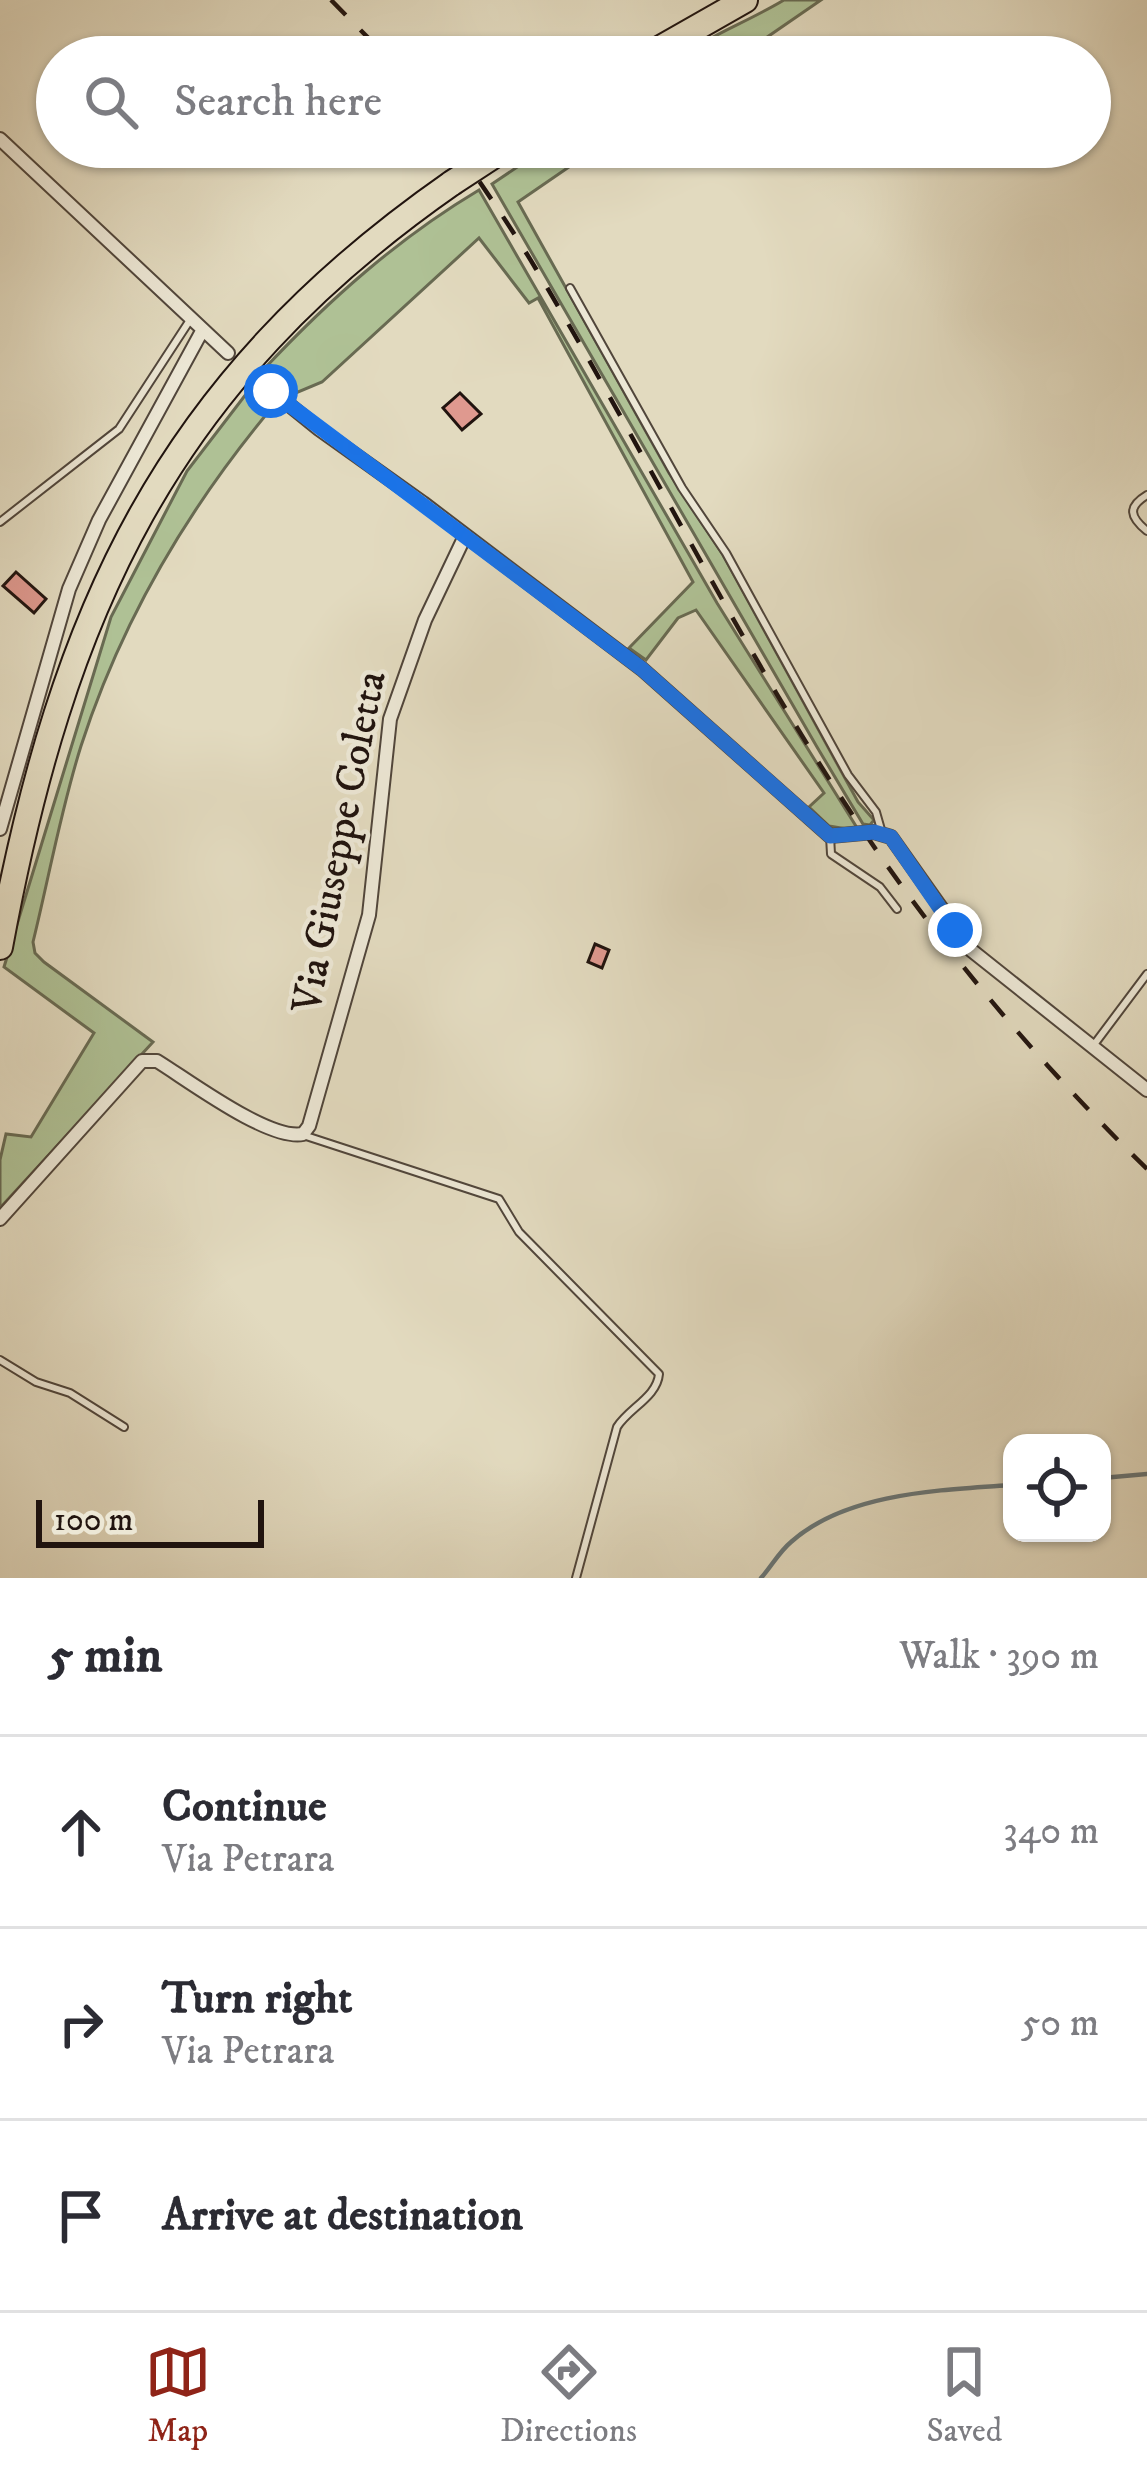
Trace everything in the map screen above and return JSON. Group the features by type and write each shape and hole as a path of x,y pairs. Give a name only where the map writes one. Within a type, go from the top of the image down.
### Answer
{"highway":[{"path":"681,36 745,0"},
{"path":"671,36 712,4"},
{"path":"0,947 4,913 86,627 122,544 159,480 211,405 283,323 356,255 476,168"}],"street":[{"path":"0,139 228,353"},
{"path":"0,829 70,589 99,520 202,332"},
{"path":"256,378 642,669 830,836 882,833 891,837 971,950 1147,1090"},
{"name":"Via Giuseppe Coletta","path":"303,1134 314,1116 369,914 390,719 424,620 465,536"},
{"path":"0,1219 142,1061 158,1061 256,1121 292,1136 303,1134"}],"lane":[{"path":"570,288 682,488 726,553 848,776 876,812 882,833"},
{"path":"0,522 119,429 190,320"},
{"path":"1147,495 1133,503 1131,512 1133,520 1147,531"},
{"path":"830,836 831,854 880,887 897,909"},
{"path":"1091,1049 1147,974"},
{"path":"303,1134 499,1199 519,1232 659,1374 656,1388 617,1427 576,1578"},
{"path":"0,1360 36,1382 70,1393 124,1427"}],"green space":[{"path":"784,0 821,0 769,36 715,36"},
{"path":"516,168 567,168 518,202 669,473 723,555 858,802 874,820 870,825 863,824 817,747 492,184"},
{"path":"479,190 717,603 859,831 829,826 809,807 824,793 696,610 678,618 646,660 629,648 693,582 538,298 529,303 479,238 322,382 291,395 264,369 365,272"},
{"path":"253,385 275,404 187,523 138,609 98,699 67,794 33,942 44,962 153,1042 0,1208 0,1160 6,1134 31,1137 94,1033 4,967 111,617 187,471"}],"building":[{"path":"460,393 481,414 462,430 443,408"},
{"path":"16,572 46,599 34,613 3,586"},
{"path":"595,944 609,950 602,968 588,962"}],"waterway":[{"path":"1111,1477 1147,1474"},
{"path":"761,1578 791,1542 839,1513 896,1497 1003,1486"}],"railway":[{"path":"331,0 366,36"},
{"path":"470,168 536,269 737,626 866,835 998,1009 1147,1169"}],"route":[{"path":"271,391 642,669 830,836 874,832 891,837 955,930"}]}
